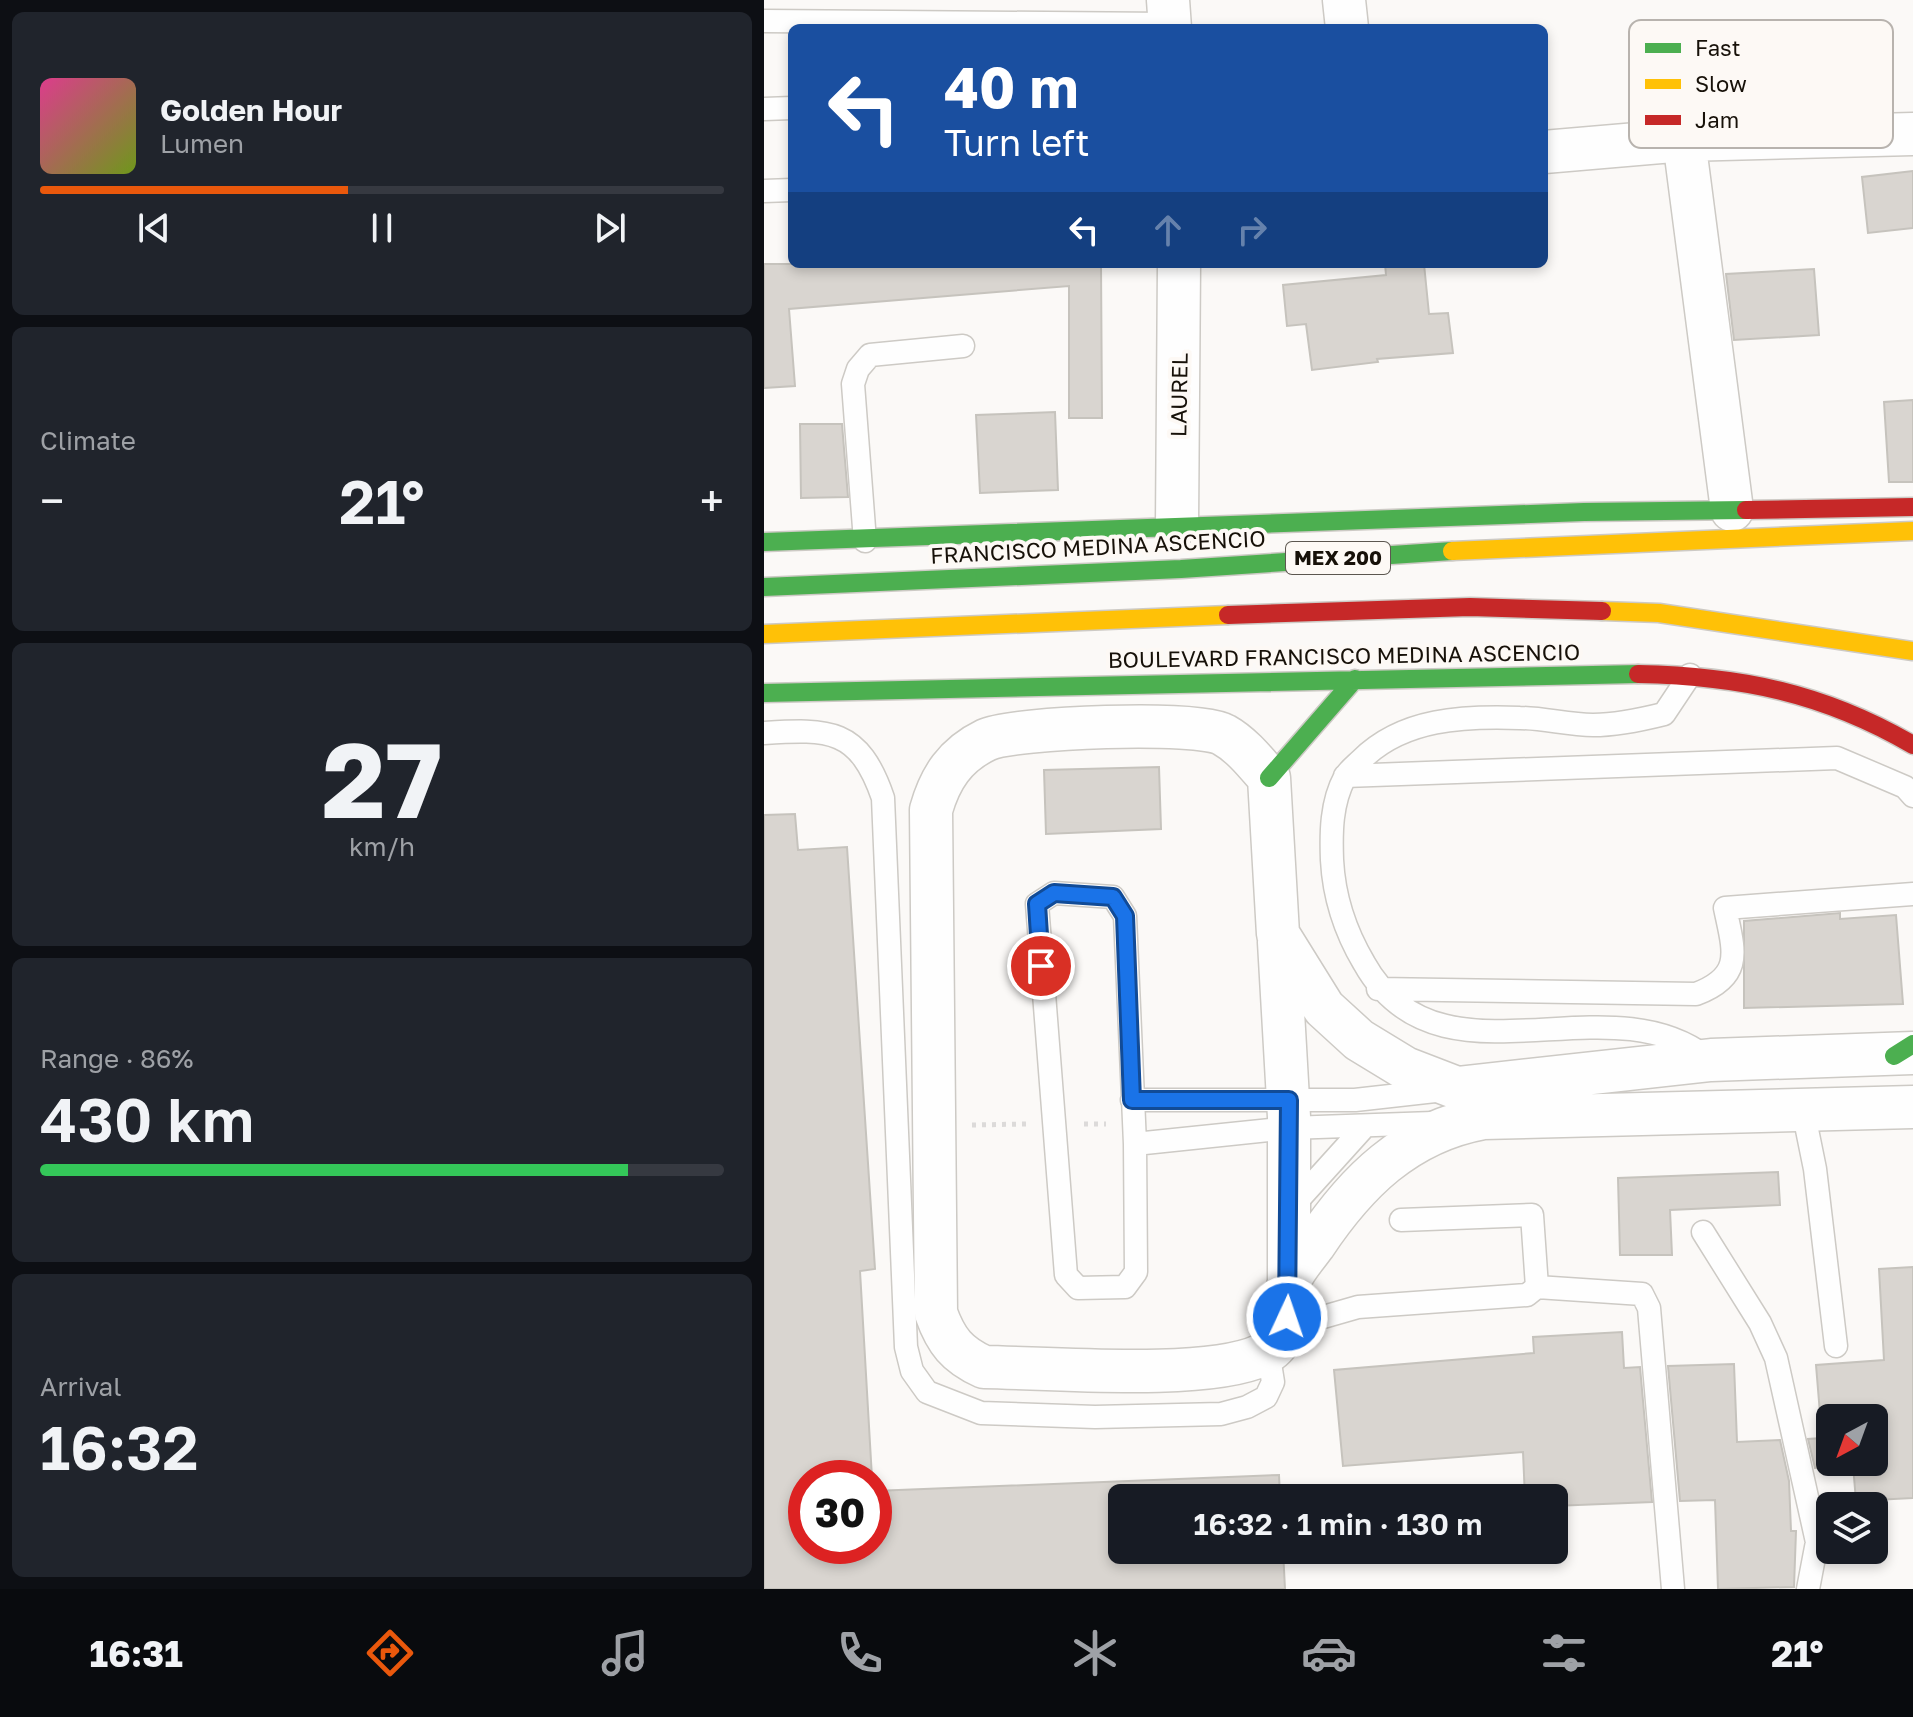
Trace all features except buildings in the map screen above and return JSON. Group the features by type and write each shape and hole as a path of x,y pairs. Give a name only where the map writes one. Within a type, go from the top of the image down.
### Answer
{"main road":[{"name":"FRANCISCO MEDINA ASCENCIO","path":"764,542 865,541 1177,525 1913,507"},
{"name":"FRANCISCO MEDINA ASCENCIO","path":"764,587 1872,531 1913,534"},
{"path":"764,634 946,624 1470,607 1659,613 1913,651"},
{"name":"BOULEVARD FRANCISCO MEDINA ASCENCIO","path":"764,693 1568,673 1690,675 1793,691 1882,727 1913,745"},
{"path":"1269,778 1355,679"}],"street":[{"path":"1344,0 1347,24"},
{"path":"1893,135 1913,134"},
{"path":"1548,152 1629,145"},
{"path":"1685,148 1732,510"},
{"name":"LAUREL","path":"1177,525 1179,268"},
{"path":"1186,725 1223,734 1269,778 1278,934 1289,1114 1289,1281 1276,1340 1208,1367 1162,1370 984,1367 961,1357 944,1336 936,1313 929,842 935,795 949,768 974,747 1006,734 1186,725"},
{"path":"1278,934 1324,1008 1342,1027 1458,1105 1483,1118 1913,1107"},
{"path":"1289,1281 1326,1227 1376,1168 1458,1105 1711,1060 1907,1051"}],"lane":[{"path":"764,21 1169,17"},
{"path":"764,109 788,108"},
{"path":"764,191 788,190"},
{"path":"865,541 853,384 858,369 870,355 963,346"},
{"path":"1690,675 1664,714 1626,723 1591,725 1523,718 1440,719 1378,743 1345,776 1331,824 1333,882 1346,932 1378,989 1404,1010 1429,1024 1461,1031 1635,1029 1678,1038 1711,1060"},
{"path":"764,733 818,730 841,738 860,753 876,776 883,798 906,1347 912,1371 927,1392 981,1413 1095,1417 1221,1414 1247,1407 1266,1397 1273,1382 1276,1340 1358,1307 1527,1295 1537,1287 1642,1294 1649,1308 1673,1589"},
{"path":"1345,776 1837,758 1905,787 1913,796"},
{"path":"1054,893 1113,897 1125,916 1132,1100 1136,1272 1125,1287 1078,1288 1066,1275 1037,904 1054,893"},
{"path":"1378,989 1696,994 1718,986 1729,973 1733,958 1725,908 1913,894"},
{"path":"1132,1100 1289,1114 1365,1126 1458,1105"},
{"path":"1135,1144 1355,1100 1458,1105"},
{"path":"1803,1110 1815,1169 1836,1346"},
{"path":"1289,1210 1365,1126"},
{"path":"1401,1220 1532,1215 1537,1287"},
{"path":"1703,1232 1760,1323 1776,1358 1817,1542 1808,1589"}],"traffic: fast":[{"path":"764,542 1584,512 1746,510"},
{"path":"764,587 1181,569 1452,551"},
{"path":"764,693 1638,674"},
{"path":"1269,778 1355,679"},
{"path":"1894,1056 1913,1044"}],"traffic: slow":[{"path":"1452,551 1913,531"},
{"path":"1602,611 1659,613 1913,651"},
{"path":"764,634 1228,615"}],"traffic: jam":[{"path":"1746,510 1913,507"},
{"path":"1228,615 1470,607 1602,611"},
{"path":"1638,674 1711,679 1780,691 1847,712 1913,745"}],"route":[{"path":"1041,966 1037,904 1054,893 1113,897 1125,916 1132,1100 1289,1100 1287,1317"}]}
